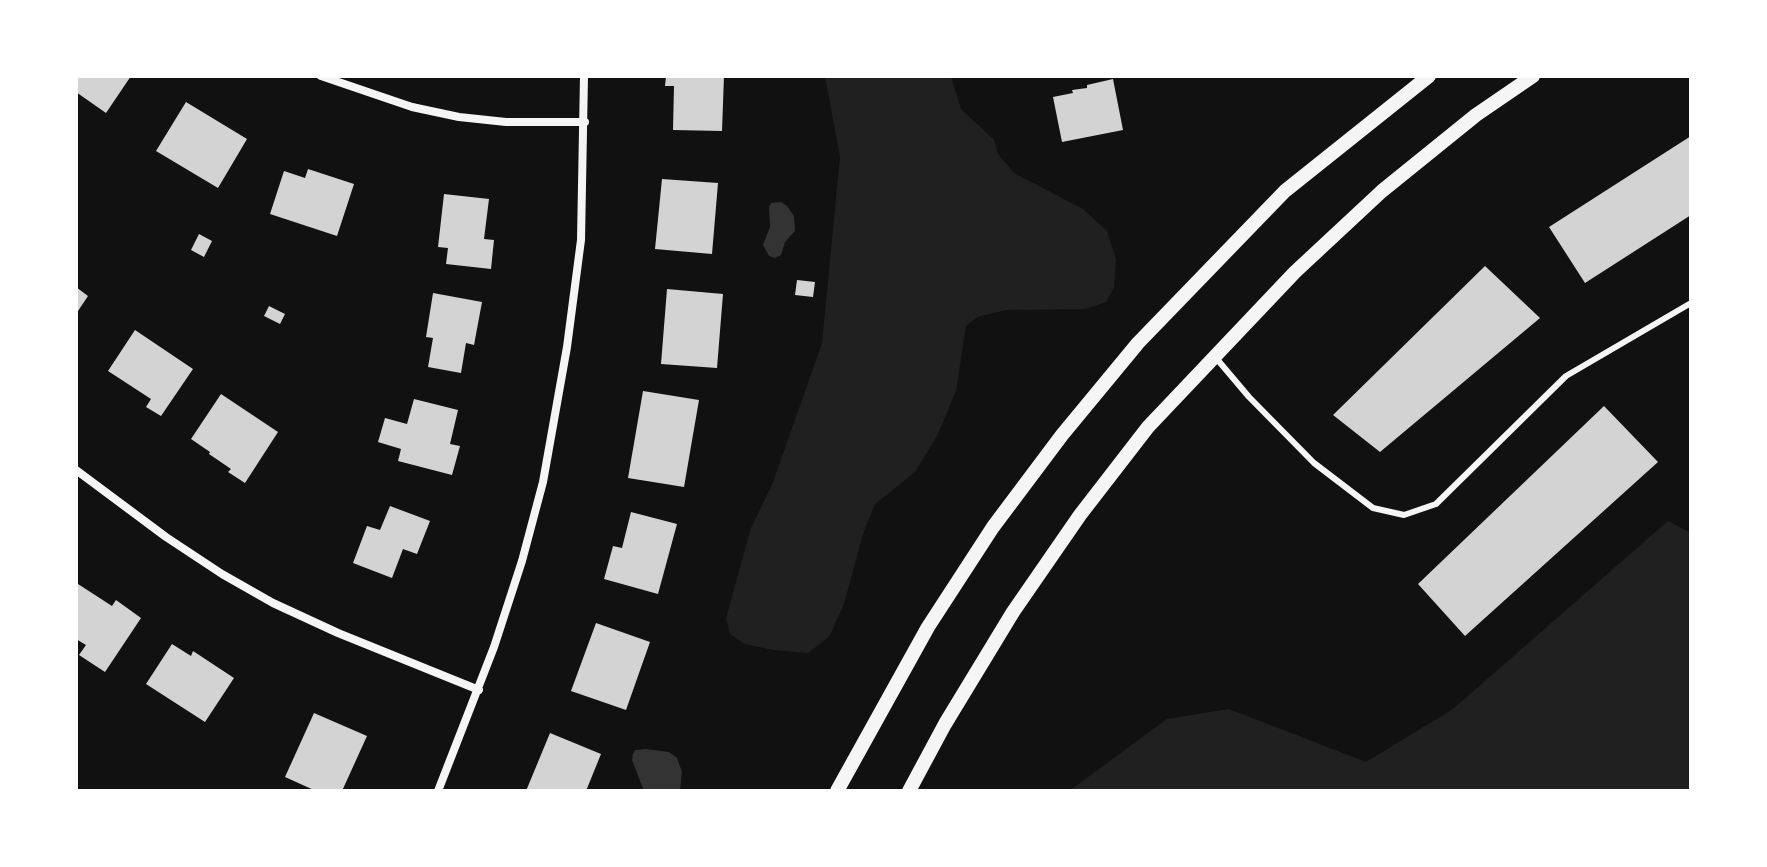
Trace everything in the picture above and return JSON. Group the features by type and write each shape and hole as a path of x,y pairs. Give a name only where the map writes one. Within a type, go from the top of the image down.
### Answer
{"street":[{"path":"321,76 412,107 459,117 506,122 585,122"},
{"path":"438,791 479,690 522,561 545,469 567,347 581,240 584,76"},
{"path":"837,791 928,627 993,527 1062,435 1138,343 1285,191 1429,76"},
{"path":"909,791 945,724 1013,612 1080,515 1148,427 1295,272 1382,191 1476,115 1533,76"},
{"path":"76,470 166,537 273,603 479,690"}],"lane":[{"path":"1214,355 1249,397 1314,463 1373,508 1404,515 1436,504 1566,376 1691,303"}],"shaded area":[{"path":"825,76 951,76 961,109 994,140 998,154 1014,173 1083,209 1107,231 1116,259 1114,288 1106,302 1086,309 1006,310 977,317 966,326 956,391 937,436 915,472 875,504 863,534 844,604 829,637 808,653 745,644 730,634 726,618 751,528 772,485 822,343 840,157"},
{"path":"781,202 794,216 795,231 785,242 781,255 775,258 769,256 763,245 770,227 769,207 771,203"},
{"path":"1668,521 1691,533 1691,791 1069,791 1167,719 1229,709 1366,762 1453,709"},
{"path":"635,750 669,752 677,758 682,772 680,791 644,791 632,760"}],"building":[{"path":"76,76 131,76 106,113 76,92"},
{"path":"666,76 724,76 722,131 673,130 674,86 665,86"},
{"path":"1113,79 1123,130 1062,142 1053,97"},
{"path":"186,102 247,139 218,188 156,151"},
{"path":"1691,136 1691,215 1585,283 1549,227"},
{"path":"308,169 354,184 337,236 270,214 284,171 305,178"},
{"path":"662,179 718,183 712,254 655,249"},
{"path":"444,194 489,199 484,239 494,240 491,269 446,264 448,248 438,247"},
{"path":"199,234 212,241 204,257 191,250"},
{"path":"1485,266 1540,318 1380,452 1333,415"},
{"path":"797,280 815,282 813,297 795,295"},
{"path":"76,287 88,296 76,314"},
{"path":"667,289 723,294 717,368 661,364"},
{"path":"433,293 482,302 474,345 466,343 461,373 428,367 433,338 426,337"},
{"path":"269,306 285,314 280,324 264,316"},
{"path":"135,330 193,369 161,416 146,407 151,399 108,371"},
{"path":"643,391 699,400 684,487 628,478"},
{"path":"221,394 278,432 245,483 191,439"},
{"path":"414,399 458,410 450,444 460,446 452,475 398,461 401,449 378,442 385,418 407,424"},
{"path":"1604,406 1658,462 1465,636 1418,584"},
{"path":"390,506 430,521 417,554 403,549 392,578 353,563 367,526 380,530"},
{"path":"631,512 677,524 658,594 604,579 613,546 622,548"},
{"path":"78,584 112,606 116,600 141,618 105,672 79,655 86,645 76,639"},
{"path":"596,623 650,642 626,710 571,691"},
{"path":"172,644 191,656 193,651 234,678 205,722 146,684"},
{"path":"314,713 367,736 342,791 316,791 285,777"},
{"path":"550,733 601,754 586,791 526,791"}]}
